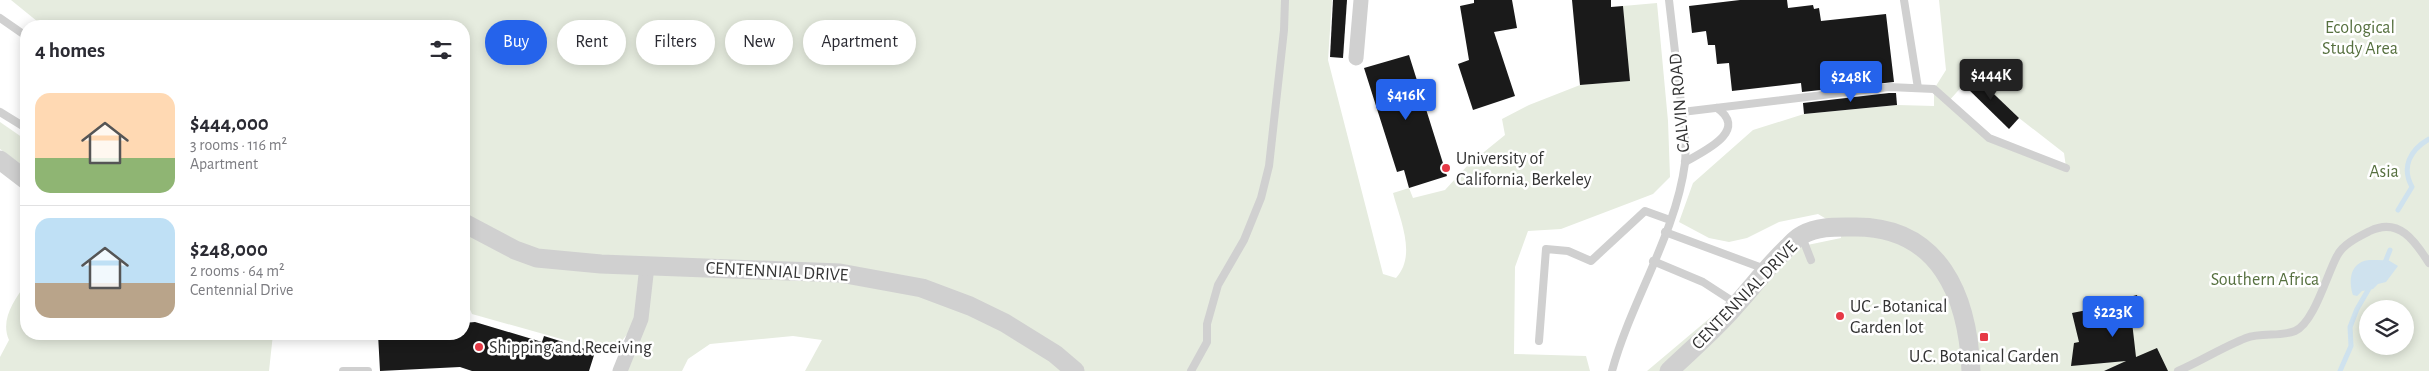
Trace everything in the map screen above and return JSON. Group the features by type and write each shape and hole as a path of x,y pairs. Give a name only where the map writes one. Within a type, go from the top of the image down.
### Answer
{"street":[{"path":"1356,58 1361,0"},
{"path":"0,160 20,175"},
{"name":"CENTENNIAL DRIVE","path":"470,225 515,250 537,258 565,262 840,273 922,288 970,306 1005,323 1054,354 1075,371"},
{"name":"CENTENNIAL DRIVE","path":"1669,371 1737,304 1765,269 1801,235 1819,228 1840,227 1885,229 1907,238 1925,250 1940,266 1961,303 1968,328 1971,371"},
{"path":"620,371 641,319 647,266"}],"lane":[{"path":"1191,371 1208,342 1207,324 1218,285 1244,240 1261,198 1269,166 1286,0"},
{"name":"CALVIN ROAD","path":"1612,371 1621,338 1670,220 1680,188 1685,162 1682,112 1669,0"},
{"path":"1904,0 1918,88"},
{"path":"0,18 20,32"},
{"path":"1682,112 1889,87 1934,89 1989,138 2066,168"},
{"path":"1685,162 1716,144 1724,136 1727,120 1724,113 1717,108"},
{"path":"0,112 20,124"},
{"path":"1539,341 1546,249 1568,251 1591,261 1646,211 1670,220"},
{"path":"2178,371 2248,337 2295,332 2304,325 2320,296 2337,254 2354,239 2380,227 2402,231 2413,238 2429,263"},
{"path":"1665,232 1765,269"},
{"path":"1801,235 1811,260"},
{"path":"1653,261 1703,282 1737,304"},
{"path":"343,371 368,371"}],"green space":[{"path":"11,0 1332,0 1328,60 1383,274 1396,278 1402,269 1406,248 1403,226 1393,193 1409,188 1413,198 1445,190 1468,165 1505,135 1502,119 1529,105 1580,85 1629,81 1623,6 1657,3 1668,121 1670,177 1653,194 1561,229 1528,231 1515,267 1514,354 1586,356 1590,371 805,371 822,340 793,336 710,344 688,359 682,371 619,371 639,321 611,353 472,314 470,310 470,20 36,20"},
{"path":"1939,0 2429,0 2429,371 1647,371 1793,248 1841,238 1840,227 1818,214 1779,222 1747,238 1729,242 1709,238 1679,222 1693,183 1753,130 1804,114 1898,105 1934,106 1934,89 1946,70","holes":["1973,74 2019,118 2064,153 2066,167 1989,138 1948,102"]},
{"path":"0,122 20,136 20,164 0,149"},
{"path":"20,293 20,340 272,340 269,371 0,371 0,357 9,340 6,325 7,318"}],"water":[{"path":"2366,260 2388,260 2398,266 2386,282 2378,284 2373,289 2362,291 2357,296 2353,295 2351,275 2359,263"}],"building":[{"path":"1333,0 1347,0 1343,58 1330,57"},
{"path":"1474,0 1512,0 1517,28 1494,32 1515,96 1473,110 1458,64 1469,60 1460,6 1474,3"},
{"path":"1572,0 1611,0 1611,7 1623,6 1630,81 1580,85"},
{"path":"1740,0 1787,0 1788,8 1813,5 1814,9 1819,8 1821,21 1886,14 1894,82 1802,92 1801,83 1732,91 1729,63 1717,64 1715,45 1708,45 1706,31 1692,33 1689,6"},
{"path":"1409,55 1447,176 1409,188 1404,170 1397,172 1364,68"},
{"path":"1973,74 2019,118 2009,129 1963,84"},
{"path":"1896,93 1897,105 1804,114 1803,103"},
{"path":"2137,295 2143,319 2132,322 2136,357 2157,348 2168,371 2104,371 2126,361 2071,366 2074,343 2079,342 2072,313 2107,306 2106,303"},
{"name":"Shipping and Receiving","path":"470,322 475,322 542,342 544,336 595,352 589,371 472,371 460,367 380,371 378,340 470,340"}],"waterway":[{"path":"2398,210 2412,187 2407,173 2409,160 2417,148 2429,139"},
{"path":"2384,265 2390,250"},
{"path":"2340,371 2351,346 2350,327 2357,309 2371,285"}],"place":[{"name":"University of California, Berkeley","path":"1446,168"},
{"name":"UC - Botanical Garden lot","path":"1840,316"},
{"name":"U.C. Botanical Garden","path":"1984,337"},
{"name":"Shipping and Receiving","path":"479,347"}],"park label":[{"name":"Ecological Study Area","path":"2360,37"},
{"name":"Asia","path":"2384,171"},
{"name":"Southern Africa","path":"2265,279"}]}
